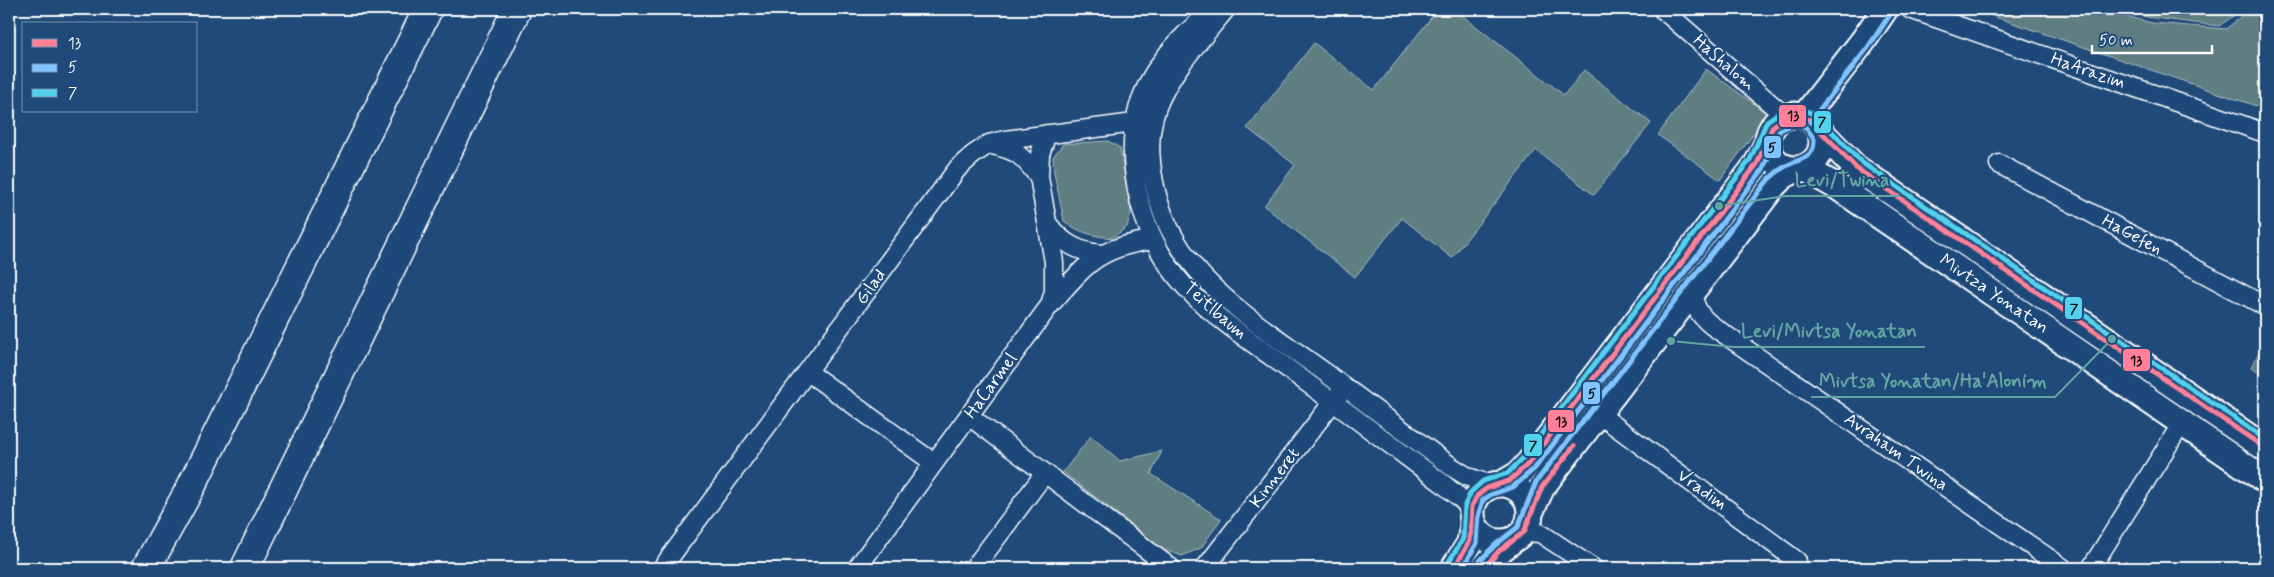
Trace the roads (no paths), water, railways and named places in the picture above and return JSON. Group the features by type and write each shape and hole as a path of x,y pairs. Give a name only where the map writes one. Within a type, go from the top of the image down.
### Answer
{"highway":[{"path":"144,568 191,486 428,9"},
{"path":"245,568 517,9"}],"main road":[{"path":"1454,568 1470,542 1473,504 1477,496 1484,489 1519,474 1535,456 1757,164 1773,126 1803,121 1885,9"},
{"path":"1484,568 1522,528 1542,487 1774,185 1783,176 1812,164 1821,148 1822,139 1803,121"},
{"name":"Mivtza Yonatan","path":"1803,121 1856,168 2265,448"},
{"path":"1768,141 1769,150 1779,164 1799,169"},
{"name":"Mivtza Yonatan","path":"1799,169 1839,188 2265,480"},
{"path":"1472,519 1478,532 1486,539 1504,543 1522,528 1525,496 1519,490 1497,484"}],"street":[{"name":"Teitlbaum","path":"1214,9 1192,26 1159,63 1140,102 1134,123 1131,147 1132,168 1143,213 1153,240 1166,262 1194,296 1236,331 1447,487 1465,502 1472,519"},
{"name":"Teitlbaum","path":"1226,9 1175,74 1161,99 1152,126 1150,147 1155,186 1169,232 1181,252 1206,283 1225,298 1452,467 1468,477 1497,484"},
{"name":"HaShalom","path":"1662,9 1803,121"},
{"name":"HaArazim","path":"1910,9 2265,133"},
{"name":"Gilad","path":"662,568 958,168 989,144 1047,134 1134,123 1152,126"},
{"path":"1047,134 1040,154 1039,178 1055,276 1054,291 1050,305"},
{"path":"989,144 1020,154 1039,178"},
{"name":"HaGefen","path":"1999,164 2265,306"},
{"path":"1048,224 1057,236 1073,247 1088,253 1101,254"},
{"name":"HaCarmel","path":"857,568 1050,305 1086,264 1101,254 1129,244 1153,240"},
{"name":"Avraham Twina","path":"1692,292 1694,305 1699,315 1711,325 2064,568"},
{"path":"808,372 934,463"},
{"name":"Kinneret","path":"1205,568 1344,387"},
{"name":"Vradim","path":"1599,414 1797,560 1791,568"},
{"path":"969,416 1171,568"},
{"path":"2091,568 2182,423"},
{"path":"974,568 1044,473"},
{"path":"1522,528 1540,533 1593,568"}],"place":[{"name":"Levi/Twina","path":"1719,206"},
{"name":"Mivtsa Yonatan/Ha'Alonim","path":"2112,339"},
{"name":"Levi/Mivtsa Yonatan","path":"1671,341"}]}
